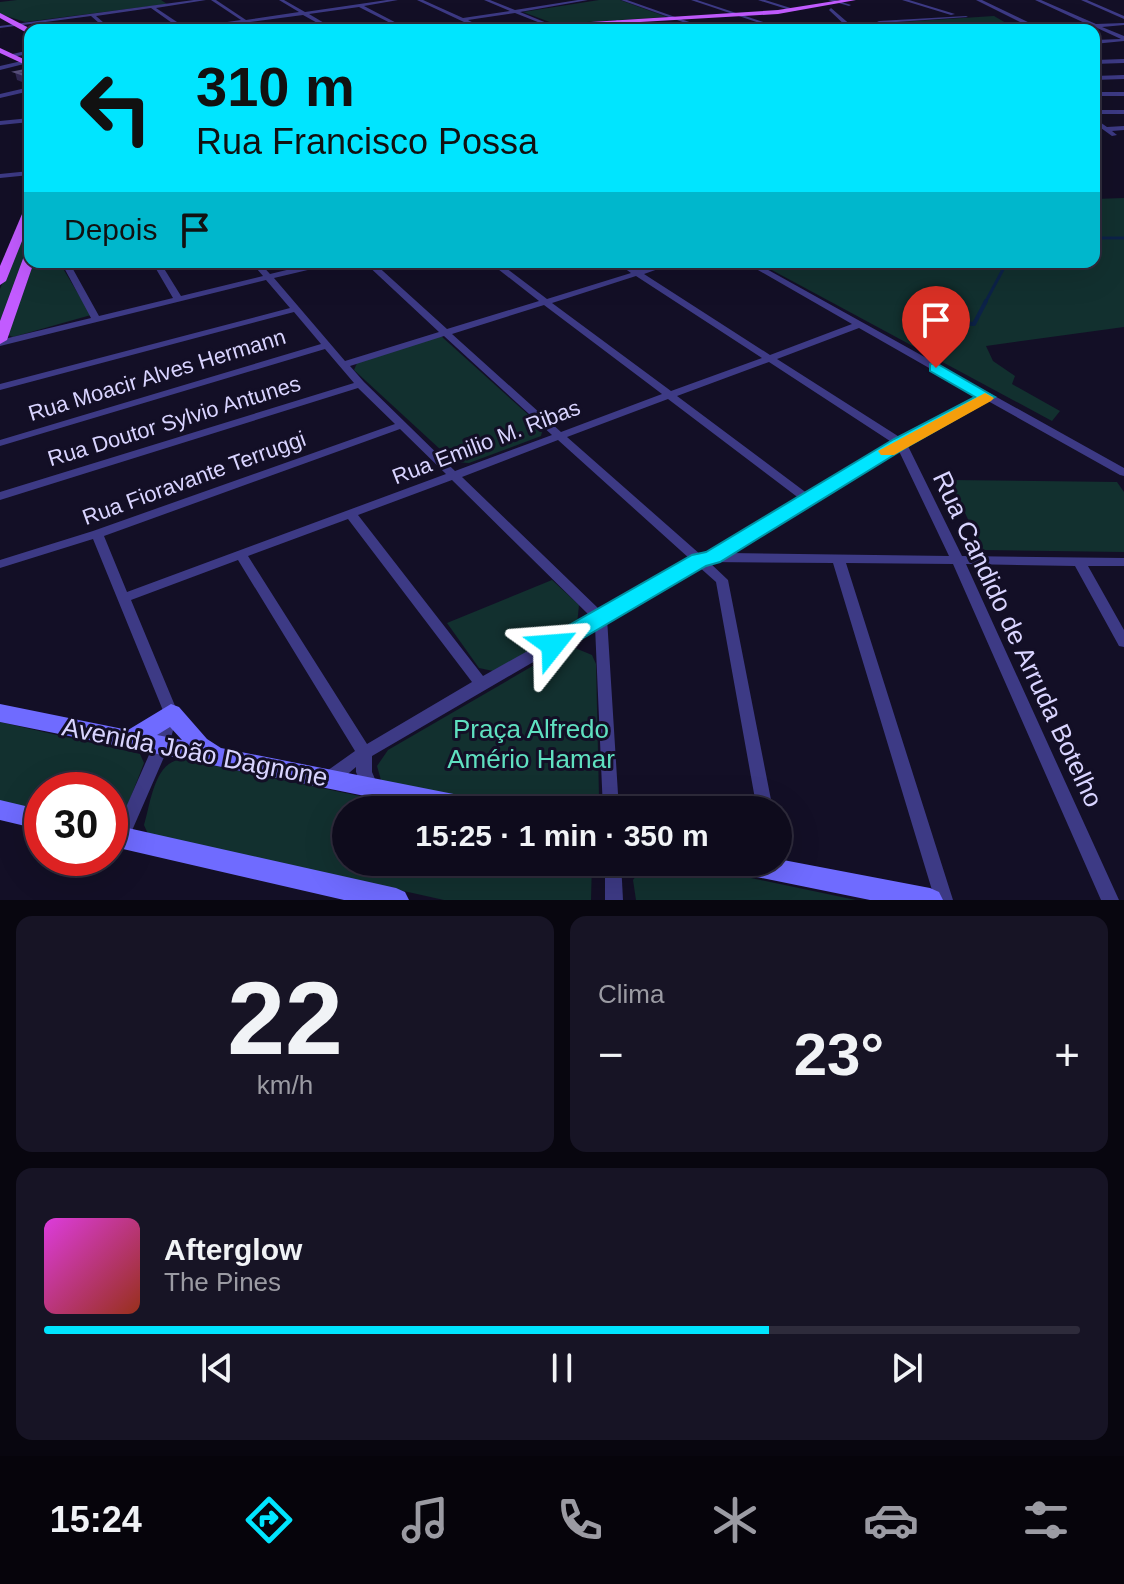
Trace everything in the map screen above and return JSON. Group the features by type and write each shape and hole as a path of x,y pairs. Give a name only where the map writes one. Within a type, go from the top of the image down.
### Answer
{"main road":[{"path":"742,16 851,3"},
{"path":"607,24 831,9 851,3"},
{"path":"0,15 24,26"},
{"path":"0,50 24,62"},
{"path":"0,281 24,221"},
{"path":"0,342 26,268"}],"street":[{"path":"0,2 13,0"},
{"path":"0,27 204,0"},
{"path":"213,0 250,24"},
{"path":"281,0 323,24"},
{"path":"350,0 396,24"},
{"path":"226,24 396,0"},
{"path":"419,0 471,24"},
{"path":"486,0 547,24"},
{"path":"556,0 564,3"},
{"path":"462,20 586,0"},
{"path":"623,0 694,24"},
{"path":"693,0 767,24"},
{"path":"760,0 795,10"},
{"path":"830,0 851,3"},
{"path":"879,24 966,17 904,0"},
{"path":"978,0 1028,24"},
{"path":"1037,0 1090,24"},
{"path":"1083,0 1124,18"},
{"path":"152,7 176,24"},
{"path":"831,9 847,24"},
{"path":"1106,10 1124,10"},
{"path":"92,15 103,24"},
{"path":"1100,25 1124,24"},
{"path":"1100,28 1124,39"},
{"path":"1100,41 1124,39"},
{"path":"11,55 24,53"},
{"path":"1100,62 1124,61"},
{"path":"0,68 24,65"},
{"path":"1100,78 1124,77"},
{"path":"0,98 24,93"},
{"path":"1100,94 1124,94"},
{"path":"1100,112 1124,112"},
{"path":"0,123 24,121"},
{"path":"1100,124 1114,135"},
{"path":"1106,129 1124,128"},
{"path":"0,176 24,174"},
{"path":"68,268 96,319"},
{"path":"160,268 178,299"},
{"path":"261,268 360,384 601,619 610,796"},
{"path":"0,342 306,268"},
{"path":"375,268 561,434 684,550 706,559 1124,562"},
{"path":"501,268 807,499"},
{"path":"629,268 901,443"},
{"path":"345,364 654,268"},
{"path":"759,268 1124,473"},
{"path":"0,387 296,309"},
{"name":"Rua Emilio M. Ribas","path":"126,597 859,325"},
{"name":"Rua Moacir Alves Hermann","path":"0,443 326,346"},
{"name":"Rua Doutor Sylvio Antunes","path":"0,496 360,384"},
{"path":"330,778 364,753 481,684 601,619 901,443 987,397"},
{"name":"Rua Fioravante Terruggi","path":"0,564 97,534 401,425"},
{"name":"Rua Candido de Arruda Botelho","path":"901,443 957,559 1110,900"},
{"path":"351,514 481,684"},
{"path":"97,534 126,597 171,713 199,745 220,757"},
{"path":"241,555 364,753 364,772 370,786"},
{"path":"706,559 722,580 762,796"},
{"path":"838,559 944,900"},
{"path":"1080,563 1124,642"},
{"name":"Avenida João Dagnone","path":"0,713 160,748 418,796"},
{"path":"130,739 161,723 171,713"},
{"path":"128,812 160,748 171,713"},
{"path":"0,810 24,816"},
{"path":"128,839 396,900"},
{"path":"792,870 930,900"},
{"path":"613,876 614,900"}],"green space":[{"path":"161,0 167,4 25,22 0,14 0,2"},
{"path":"599,0 620,0 667,17 555,24 523,12"},
{"path":"994,16 1008,24 886,24"},
{"path":"1124,198 1124,327 986,346 993,361 1015,376 1012,384 1060,411 1052,421 768,268 1100,268 1100,199"},
{"path":"24,231 24,262 0,326 0,289"},
{"path":"32,268 63,268 91,315 13,337 8,335"},
{"path":"441,336 543,428 541,436 469,463 454,462 354,370 357,363"},
{"path":"950,480 1117,482 1124,492 1124,552 982,550"},
{"path":"552,580 579,605 577,625 493,671 479,668 447,623"},
{"name":"Praça Alfredo Amério Hamar","path":"575,648 592,655 596,664 599,796 442,796 389,785 381,780 377,766 388,750 562,649"},
{"path":"0,722 140,754 144,763 128,804 128,772 24,772 24,808 0,803"},
{"path":"186,760 360,796 332,796 332,875 148,834 144,825 156,782 167,765"},
{"path":"336,876 592,876 591,900 444,900"},
{"path":"636,876 741,876 856,900 636,900 633,880"}],"waterway":[{"path":"1100,238 1124,238"},
{"path":"985,303 1004,268"},
{"path":"913,311 936,321 974,324 986,301"}],"slow traffic":[{"path":"887,451 985,398"}],"route":[{"path":"553,645 699,560 713,557 901,443 987,397 936,368"}]}
